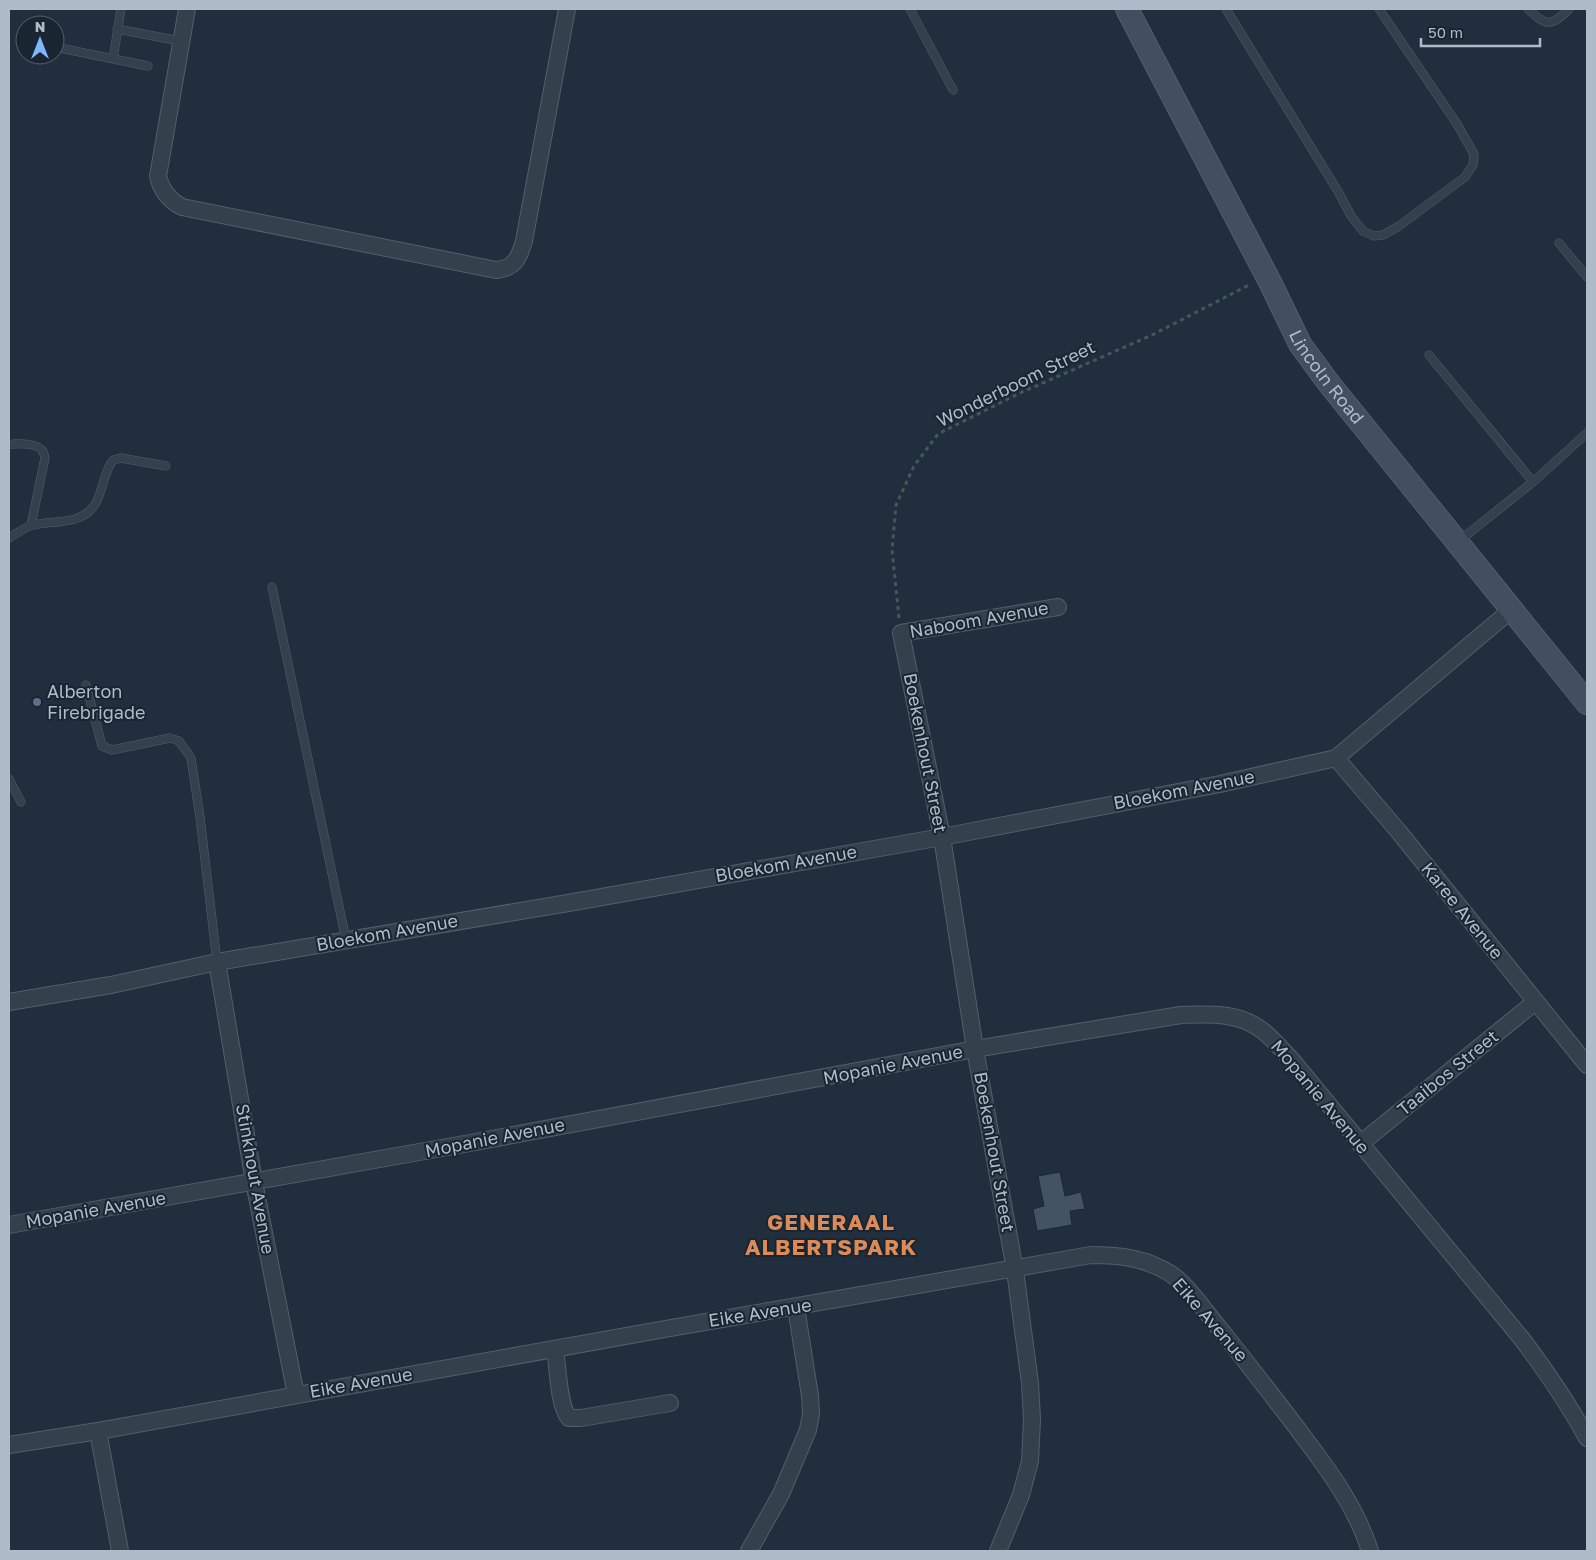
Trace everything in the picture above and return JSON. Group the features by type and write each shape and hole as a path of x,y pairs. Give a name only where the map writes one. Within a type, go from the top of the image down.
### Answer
{"street":[{"path":"187,9 158,176 160,186 176,204 182,207 496,270 504,269 514,263 519,256 524,241 567,9"},
{"name":"Lincoln Road","path":"1127,9 1267,276 1300,344 1327,381 1587,703"},
{"name":"Naboom Avenue","path":"901,633 1058,607"},
{"name":"Bloekom Avenue","path":"9,1002 111,985 217,962 942,837 1210,786 1336,758 1511,610"},
{"name":"Boekenhout Street","path":"901,633 942,837 975,1049 1015,1270 1030,1383 1032,1438 1030,1461 1021,1495 998,1551"},
{"name":"Karee Avenue","path":"1336,758 1399,832 1587,1065"},
{"name":"Stinkhout Avenue","path":"217,962 254,1182 296,1395"},
{"name":"Taaibos Street","path":"1360,1144 1535,1002"},
{"name":"Mopanie Avenue","path":"9,1226 975,1049 1181,1015 1211,1014 1231,1016 1249,1022 1263,1032 1291,1059 1522,1339 1560,1391 1587,1438"},
{"name":"Eike Avenue","path":"9,1445 1015,1270 1091,1255 1112,1255 1134,1258 1150,1264 1172,1275 1186,1289 1325,1464 1348,1501 1370,1551"},
{"path":"749,1551 781,1494 801,1447 811,1414 810,1396 796,1307"},
{"path":"555,1349 561,1395 565,1414 569,1418 581,1418 670,1403"},
{"path":"98,1431 120,1551"}],"lane":[{"path":"113,58 121,9"},
{"path":"910,9 953,90"},
{"path":"1226,9 1340,193 1351,216 1363,231 1374,236 1383,235 1399,226 1465,178 1473,165 1474,154 1457,124 1378,9"},
{"path":"1528,9 1540,20 1548,22 1556,21 1569,9"},
{"path":"117,30 180,41"},
{"path":"65,49 148,66"},
{"path":"1559,243 1587,277"},
{"path":"1429,355 1533,482"},
{"path":"1456,542 1533,482 1587,433"},
{"path":"9,445 36,446 42,450 45,458 32,525"},
{"path":"9,538 32,525 75,520 84,515 94,507 110,465 114,460 121,458 166,466"},
{"path":"272,587 346,940"},
{"path":"86,685 102,746 112,750 170,738 179,741 191,758 217,962"},
{"path":"9,779 21,802"}],"path":[{"name":"Wonderboom Street","path":"901,633 892,550 896,505 914,466 938,434 1020,393 1152,335 1267,276"}],"building":[{"path":"1060,1172 1065,1196 1081,1192 1085,1209 1070,1211 1072,1225 1037,1231 1033,1209 1044,1206 1038,1176"}],"place":[{"name":"Alberton Firebrigade","path":"37,702"}],"district":[{"name":"GENERAAL ALBERTSPARK","path":"831,1234"}]}
